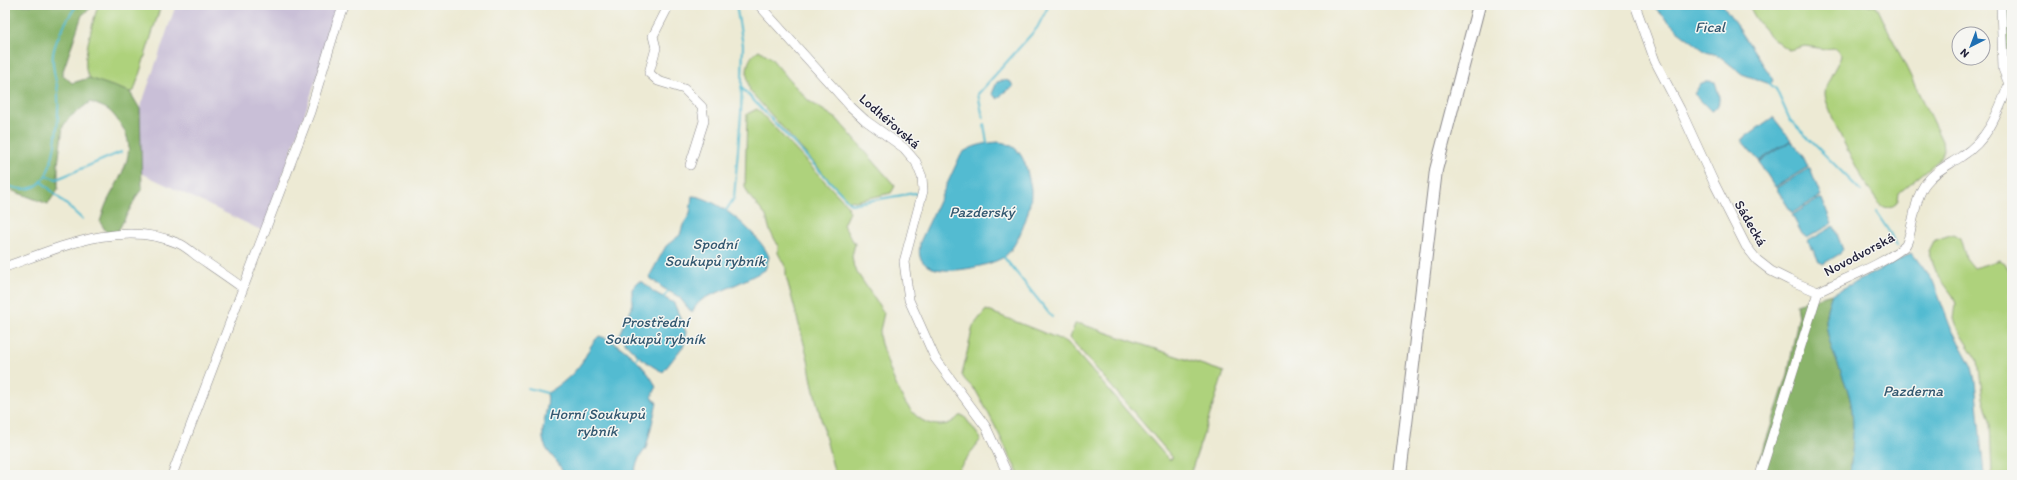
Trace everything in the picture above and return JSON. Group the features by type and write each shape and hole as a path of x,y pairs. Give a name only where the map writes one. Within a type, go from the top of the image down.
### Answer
{"main road":[{"path":"1400,475 1436,170 1479,5"}],"street":[{"path":"172,475 310,112 337,23 344,5"},
{"path":"669,5 653,36 656,48 649,73 658,81 684,89 702,107 704,121 690,165"},
{"name":"Lodhéřovská","path":"759,5 850,106 865,120 904,148 916,162 922,176 923,191 904,262 909,300 935,358 986,427 1008,475"},
{"name":"Sádecká","path":"1635,5 1655,61 1680,109 1714,183 1746,246 1757,260 1771,271 1818,292"},
{"name":"Novodvorská","path":"1818,292 1906,247 1910,239 1913,213 1917,199 1925,183 1936,172 1961,157 1974,147 1989,130 2009,84 2003,69 2001,5"},
{"path":"5,267 73,242 99,237 130,235 158,237 180,244 243,288"},
{"path":"1760,475 1818,292"}],"shaded area":[{"path":"176,5 341,5 263,231 141,173 140,109"}],"green space":[{"path":"5,5 95,5 82,15 62,74 72,83 89,78 130,92 140,109 142,189 118,231 107,233 100,222 106,204 126,164 129,145 121,125 114,116 105,108 96,104 90,102 70,117 63,126 58,164 58,189 48,204 5,188"},
{"path":"98,5 161,5 134,91 130,92 92,80 86,71 86,53 88,42"},
{"path":"1749,5 1876,5 1942,141 1943,150 1939,160 1899,193 1898,200 1893,207 1887,208 1881,205 1867,186 1839,133 1827,102 1825,90 1841,55 1834,48 1825,49 1805,46 1789,50 1777,42 1766,31 1752,12"},
{"path":"2006,5 2012,5 2012,78 2006,69"},
{"path":"759,50 770,57 809,101 837,119 895,186 891,193 856,201 847,200 750,91 747,68 751,58"},
{"path":"757,109 848,206 849,212 843,225 855,244 852,256 854,268 884,313 879,335 881,344 901,395 908,407 917,416 928,423 940,425 950,423 959,416 964,416 981,439 954,475 835,475 813,387 807,355 786,276 786,268 778,253 778,245 770,231 766,216 750,197 745,187 747,114"},
{"path":"1953,234 1960,238 1966,258 1974,268 2000,260 2005,263 2011,276 2012,475 1992,475 1990,422 1983,398 1978,362 1961,335 1954,319 1956,304 1953,296 1937,274 1928,251 1933,241"},
{"path":"1832,294 1826,318 1827,329 1829,340 1851,404 1853,431 1850,475 1755,475 1788,374 1798,318 1796,304"},
{"path":"986,310 1067,342 1169,460 1173,458 1070,338 1075,324 1081,324 1224,372 1190,475 1019,475 982,401 976,391 966,382 962,375 973,326"}],"water":[{"name":"Fical","path":"1652,5 1723,5 1773,81 1770,84 1742,74 1718,55 1706,52 1677,30"},
{"path":"1005,80 1011,82 1013,87 1003,93 998,99 992,94 997,82"},
{"path":"1709,81 1715,82 1719,98 1718,106 1711,111 1694,94 1700,85"},
{"path":"1773,117 1791,140 1759,161 1741,140"},
{"path":"1791,141 1802,154 1808,167 1775,187 1759,162"},
{"name":"Pazderský","path":"999,142 1010,145 1021,155 1031,186 1031,198 1027,217 1014,245 1004,257 973,268 947,270 936,269 927,265 920,257 920,242 961,154 969,148"},
{"path":"1810,169 1821,196 1792,213 1776,188"},
{"name":"Spodní Soukupů rybník","path":"692,196 713,202 736,218 757,238 769,257 765,270 704,298 692,313 679,297 663,288 649,277 666,246 680,235 683,225 690,214"},
{"path":"1819,199 1822,199 1832,224 1807,238 1802,234 1792,215"},
{"path":"1834,226 1843,250 1841,253 1823,264 1819,261 1808,241"},
{"name":"Pazderna","path":"1912,253 1933,281 1950,326 1972,367 1975,381 1984,475 1850,475 1853,440 1851,404 1829,340 1826,318 1828,306 1832,294"},
{"name":"Prostřední Soukupů rybník","path":"638,282 643,282 654,292 674,303 686,332 684,345 663,372 638,356 619,334 632,308 632,289"},
{"name":"Horní Soukupů rybník","path":"599,336 624,349 648,373 656,388 652,397 657,403 646,448 639,458 633,475 563,474 559,465 544,444 543,427 548,398 547,393 561,384 575,371 582,362 593,342"}],"waterway":[{"path":"5,185 20,189 34,187 42,181 48,171 55,144 58,115 58,93 53,63 54,48 62,28 77,5"},
{"path":"725,212 734,198 741,114 743,45 736,5"},
{"path":"983,118 978,94 1037,28 1049,5"},
{"path":"1769,83 1776,89 1790,120 1861,191"},
{"path":"741,87 851,204 914,193 918,195"},
{"path":"984,124 987,143"},
{"path":"45,176 57,179 121,152"},
{"path":"42,182 82,219"},
{"path":"1876,212 1890,233 1896,246"},
{"path":"1003,256 1052,317"},
{"path":"663,298 670,289"},
{"path":"635,362 640,352"},
{"path":"528,388 547,393"}]}
